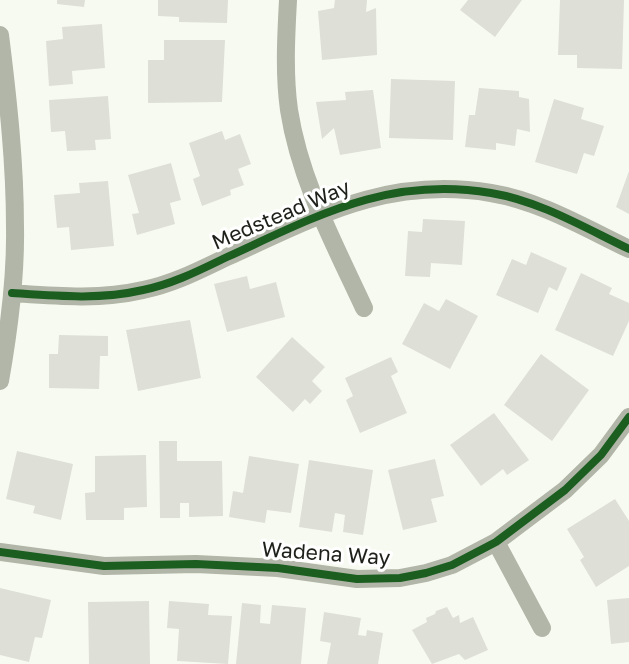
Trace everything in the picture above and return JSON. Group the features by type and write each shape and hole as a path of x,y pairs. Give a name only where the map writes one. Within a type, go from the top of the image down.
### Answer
{"street":[{"path":"288,0 285,55 290,111 302,165 321,214 364,308"},
{"path":"0,35 15,207 12,292 0,381"},
{"name":"Medstead Way","path":"12,292 90,297 144,290 192,274 321,214 369,197 418,189 468,190 540,207 629,249"},
{"name":"Wadena Way","path":"0,552 93,565 278,568 374,579 400,578 452,565 496,542 584,474 629,417"},
{"path":"496,542 542,628"}],"building":[{"path":"57,0 85,0 84,7 57,4"},
{"path":"158,0 228,0 227,23 179,22 179,17 158,16"},
{"path":"335,0 367,0 366,12 376,8 377,55 322,60 318,11 334,8"},
{"path":"468,0 522,0 495,37 460,10"},
{"path":"560,0 624,0 622,69 577,68 577,55 558,55"},
{"path":"102,24 105,68 72,71 73,84 49,86 46,41 63,39 62,27"},
{"path":"164,40 225,40 222,102 148,103 148,60 164,60"},
{"path":"391,79 455,81 453,140 389,138"},
{"path":"479,88 519,91 519,97 529,99 530,132 517,129 515,146 496,143 496,150 465,147 469,115 475,115"},
{"path":"373,90 381,148 340,155 334,128 322,139 316,102 346,100 345,92"},
{"path":"108,96 111,139 95,140 96,150 67,151 65,131 51,132 49,100"},
{"path":"554,99 584,108 581,119 604,126 594,156 584,153 577,174 535,162"},
{"path":"222,131 225,140 240,134 251,164 238,169 244,185 230,190 231,195 202,206 193,179 200,176 189,143"},
{"path":"171,163 181,200 170,203 175,224 137,235 132,214 139,213 128,175"},
{"path":"629,171 629,214 616,207"},
{"path":"108,181 114,246 71,250 69,227 57,228 54,195 80,193 79,183"},
{"path":"423,219 465,221 462,265 431,263 430,277 405,276 408,231 422,232"},
{"path":"531,252 567,268 557,291 549,287 538,313 496,295 512,259 526,265"},
{"path":"581,273 612,288 609,294 629,303 629,321 613,356 555,330"},
{"path":"247,276 250,289 276,282 285,317 227,332 214,284"},
{"path":"446,299 478,316 450,369 402,344 424,303 439,311"},
{"path":"190,320 201,378 138,391 126,330"},
{"path":"59,335 108,336 108,356 100,356 99,389 49,388 49,354 58,354"},
{"path":"292,337 325,367 312,381 322,391 310,404 305,399 293,412 256,377"},
{"path":"541,354 589,390 552,441 504,405"},
{"path":"391,357 398,372 391,376 407,413 360,433 346,400 353,396 345,378"},
{"path":"494,413 529,460 507,475 503,469 481,486 450,445"},
{"path":"159,441 177,441 177,461 222,461 223,516 189,517 189,503 180,503 180,518 160,518"},
{"path":"17,451 73,464 61,520 33,513 35,506 6,499"},
{"path":"146,455 147,507 124,508 124,520 86,520 85,493 95,492 95,456"},
{"path":"249,456 299,464 291,513 267,510 265,523 229,517 233,491 243,493"},
{"path":"435,459 444,496 431,499 437,522 403,530 388,470"},
{"path":"309,460 373,470 363,535 343,532 345,515 335,513 332,532 299,527"},
{"path":"615,499 629,521 629,566 596,587 580,560 584,557 567,529"},
{"path":"0,588 51,600 42,638 35,637 29,662 0,655"},
{"path":"629,598 629,642 611,644 607,600"},
{"path":"149,601 150,664 89,664 88,602"},
{"path":"169,601 209,604 208,615 232,616 228,664 177,661 179,629 167,628"},
{"path":"242,603 261,605 260,623 270,624 272,605 306,608 301,664 236,664"},
{"path":"447,607 453,618 459,615 460,623 473,617 488,650 465,660 459,654 432,664 412,630 427,622 426,618 435,614 436,611"},
{"path":"324,612 361,618 358,635 366,636 367,630 383,633 378,664 327,664 331,643 320,641"}],"cycle path":[{"path":"12,293 94,296 127,293 154,287 186,276 323,214 354,203 419,190 454,189 491,193 527,202 562,216 629,249"},
{"path":"0,552 104,566 196,564 278,568 357,579 400,578 426,573 452,565 496,542 565,490 601,455 629,417"}]}
